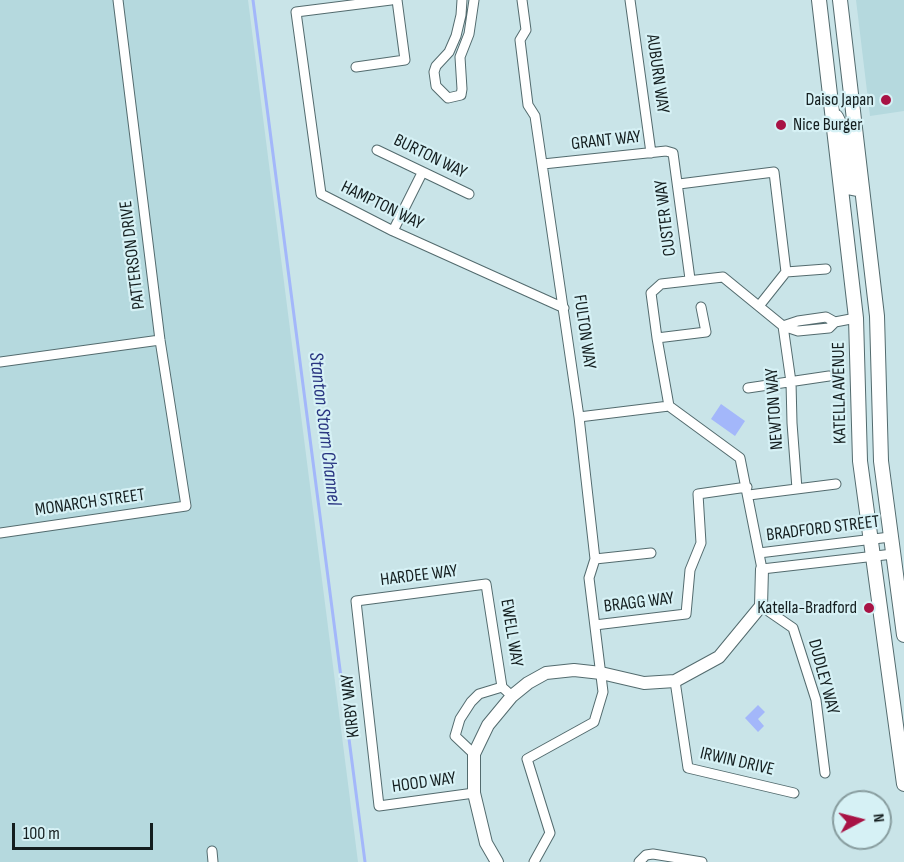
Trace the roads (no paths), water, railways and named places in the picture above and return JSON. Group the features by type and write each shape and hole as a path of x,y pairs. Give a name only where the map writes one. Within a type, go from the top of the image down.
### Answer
{"main road":[{"name":"KATELLA AVENUE","path":"819,0 856,318 858,427 904,784"},
{"path":"840,0 877,316 880,450 904,635"},
{"path":"832,109 844,133 852,188 862,190"}],"street":[{"name":"PATTERSON DRIVE","path":"118,0 160,340 186,506"},
{"name":"HAMPTON WAY","path":"391,0 297,12 321,194 393,231 564,308"},
{"path":"356,67 405,60 397,0"},
{"path":"462,0 461,15 449,52 436,66 434,72 436,86 448,98 461,95 460,57 469,34 474,0"},
{"name":"FULTON WAY","path":"522,0 525,30 520,40 526,94 528,105 536,116 579,417 595,559 589,579 603,692 594,722 527,759 550,833 534,862"},
{"name":"AUBURN WAY","path":"630,0 651,153"},
{"path":"449,52 460,57"},
{"name":"BURTON WAY","path":"377,150 468,194"},
{"name":"GRANT WAY","path":"543,164 666,151 673,153"},
{"name":"CUSTER WAY","path":"673,153 690,279"},
{"path":"678,184 774,172 786,272 759,306"},
{"path":"393,231 422,173"},
{"path":"786,272 826,269"},
{"path":"497,862 486,843 474,793 474,754 488,725 512,696 546,672 574,670 601,673 644,684 675,681 719,657 761,606 762,569 740,459 669,406 651,292 661,284 723,277 783,326 798,331 829,328 835,322 856,318"},
{"path":"657,338 706,332 701,307"},
{"name":"NEWTON WAY","path":"783,326 791,382 797,489"},
{"path":"0,362 160,340"},
{"path":"748,388 829,376"},
{"path":"579,417 669,406"},
{"path":"748,491 797,489 836,484"},
{"name":"BRAGG WAY","path":"595,625 686,614 690,570 702,543 698,494 748,491"},
{"name":"MONARCH STREET","path":"0,533 186,506"},
{"name":"BRADFORD STREET","path":"759,553 890,537"},
{"path":"595,559 651,553"},
{"name":"BRADFORD STREET","path":"762,569 893,554"},
{"name":"HARDEE WAY","path":"356,601 486,584"},
{"name":"EWELL WAY","path":"486,584 502,687 512,696"},
{"name":"KIRBY WAY","path":"356,601 379,806"},
{"name":"DUDLEY WAY","path":"761,606 793,628 816,700 825,773"},
{"name":"IRWIN DRIVE","path":"675,681 688,768 794,793"},
{"name":"EWELL WAY","path":"474,754 455,736 460,719 479,694 502,687"},
{"name":"HOOD WAY","path":"379,806 474,793"},
{"path":"212,851 213,862"},
{"path":"639,862 646,855 653,854 702,862"}],"water":[{"path":"721,404 745,421 735,436 711,419"},
{"path":"758,705 765,712 758,719 764,726 758,732 745,718"}],"waterway":[{"name":"Stanton Storm Channel","path":"253,0 365,862"}],"place":[{"name":"Daiso Japan","path":"886,100"},
{"name":"Nice Burger","path":"781,125"},
{"name":"Katella-Bradford","path":"869,608"}]}
